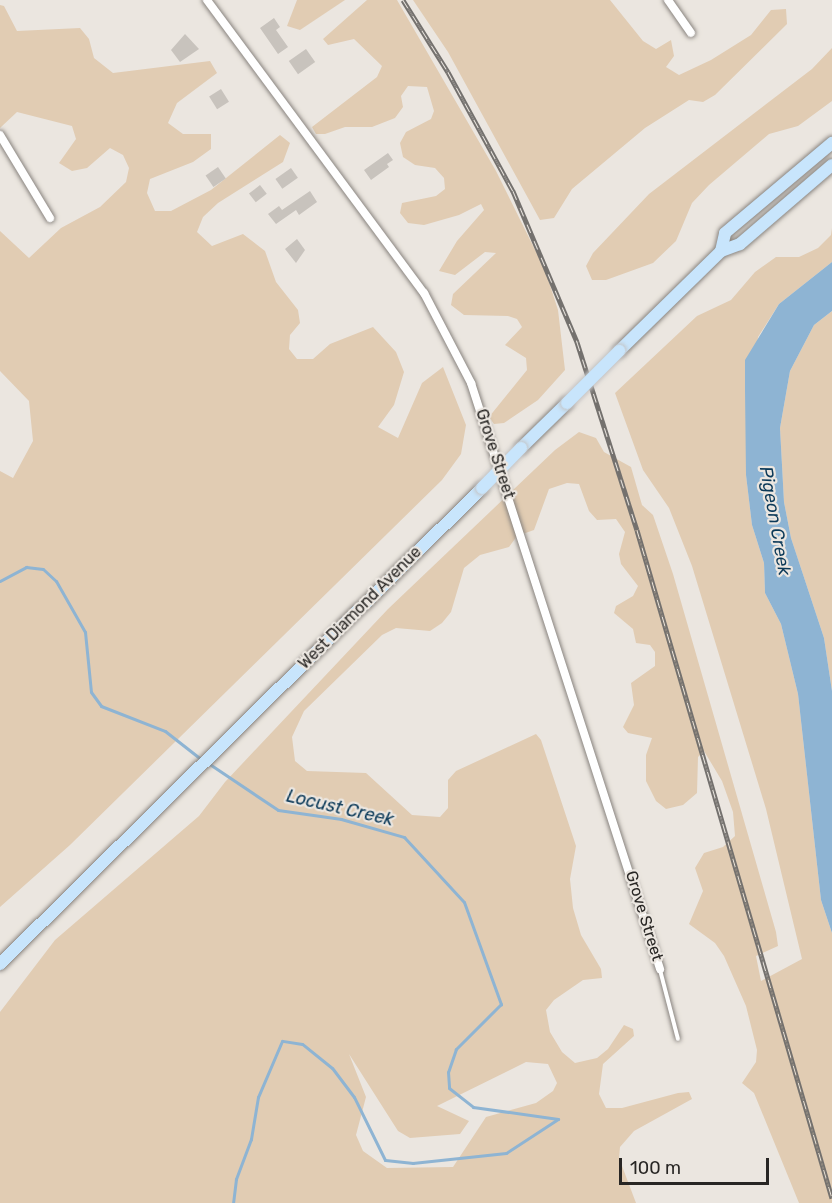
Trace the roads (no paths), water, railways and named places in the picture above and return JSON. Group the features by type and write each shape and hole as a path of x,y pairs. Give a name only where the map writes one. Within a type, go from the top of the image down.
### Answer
{"main road":[{"name":"West Diamond Avenue","path":"721,252 725,233 832,143"},
{"name":"West Diamond Avenue","path":"0,964 721,252 740,244 832,165"}],"street":[{"name":"Grove Street","path":"207,0 424,293 471,383 660,969"},
{"path":"668,0 691,33"},
{"path":"0,135 50,218"}],"lane":[{"path":"660,969 678,1039"}],"water":[{"name":"Pigeon Creek","path":"832,262 832,311 814,325 790,371 780,428 784,502 791,538 824,638 832,691 832,933 821,900 798,694 781,624 765,593 764,563 752,525 746,475 745,360 779,304"}],"waterway":[{"name":"Locust Creek","path":"0,581 26,567 43,569 56,581 85,632 91,692 101,706 165,731 202,760"},
{"name":"Locust Creek","path":"208,763 278,810 341,819 404,837 464,902 501,1004 456,1049 448,1072 449,1088 473,1107 558,1119 506,1153 413,1163 385,1160 354,1097 332,1068 302,1044 282,1041 258,1097 251,1139 236,1179 233,1203"}],"railway":[{"path":"403,0 448,72 513,191 577,342 637,530 832,1198"}]}
